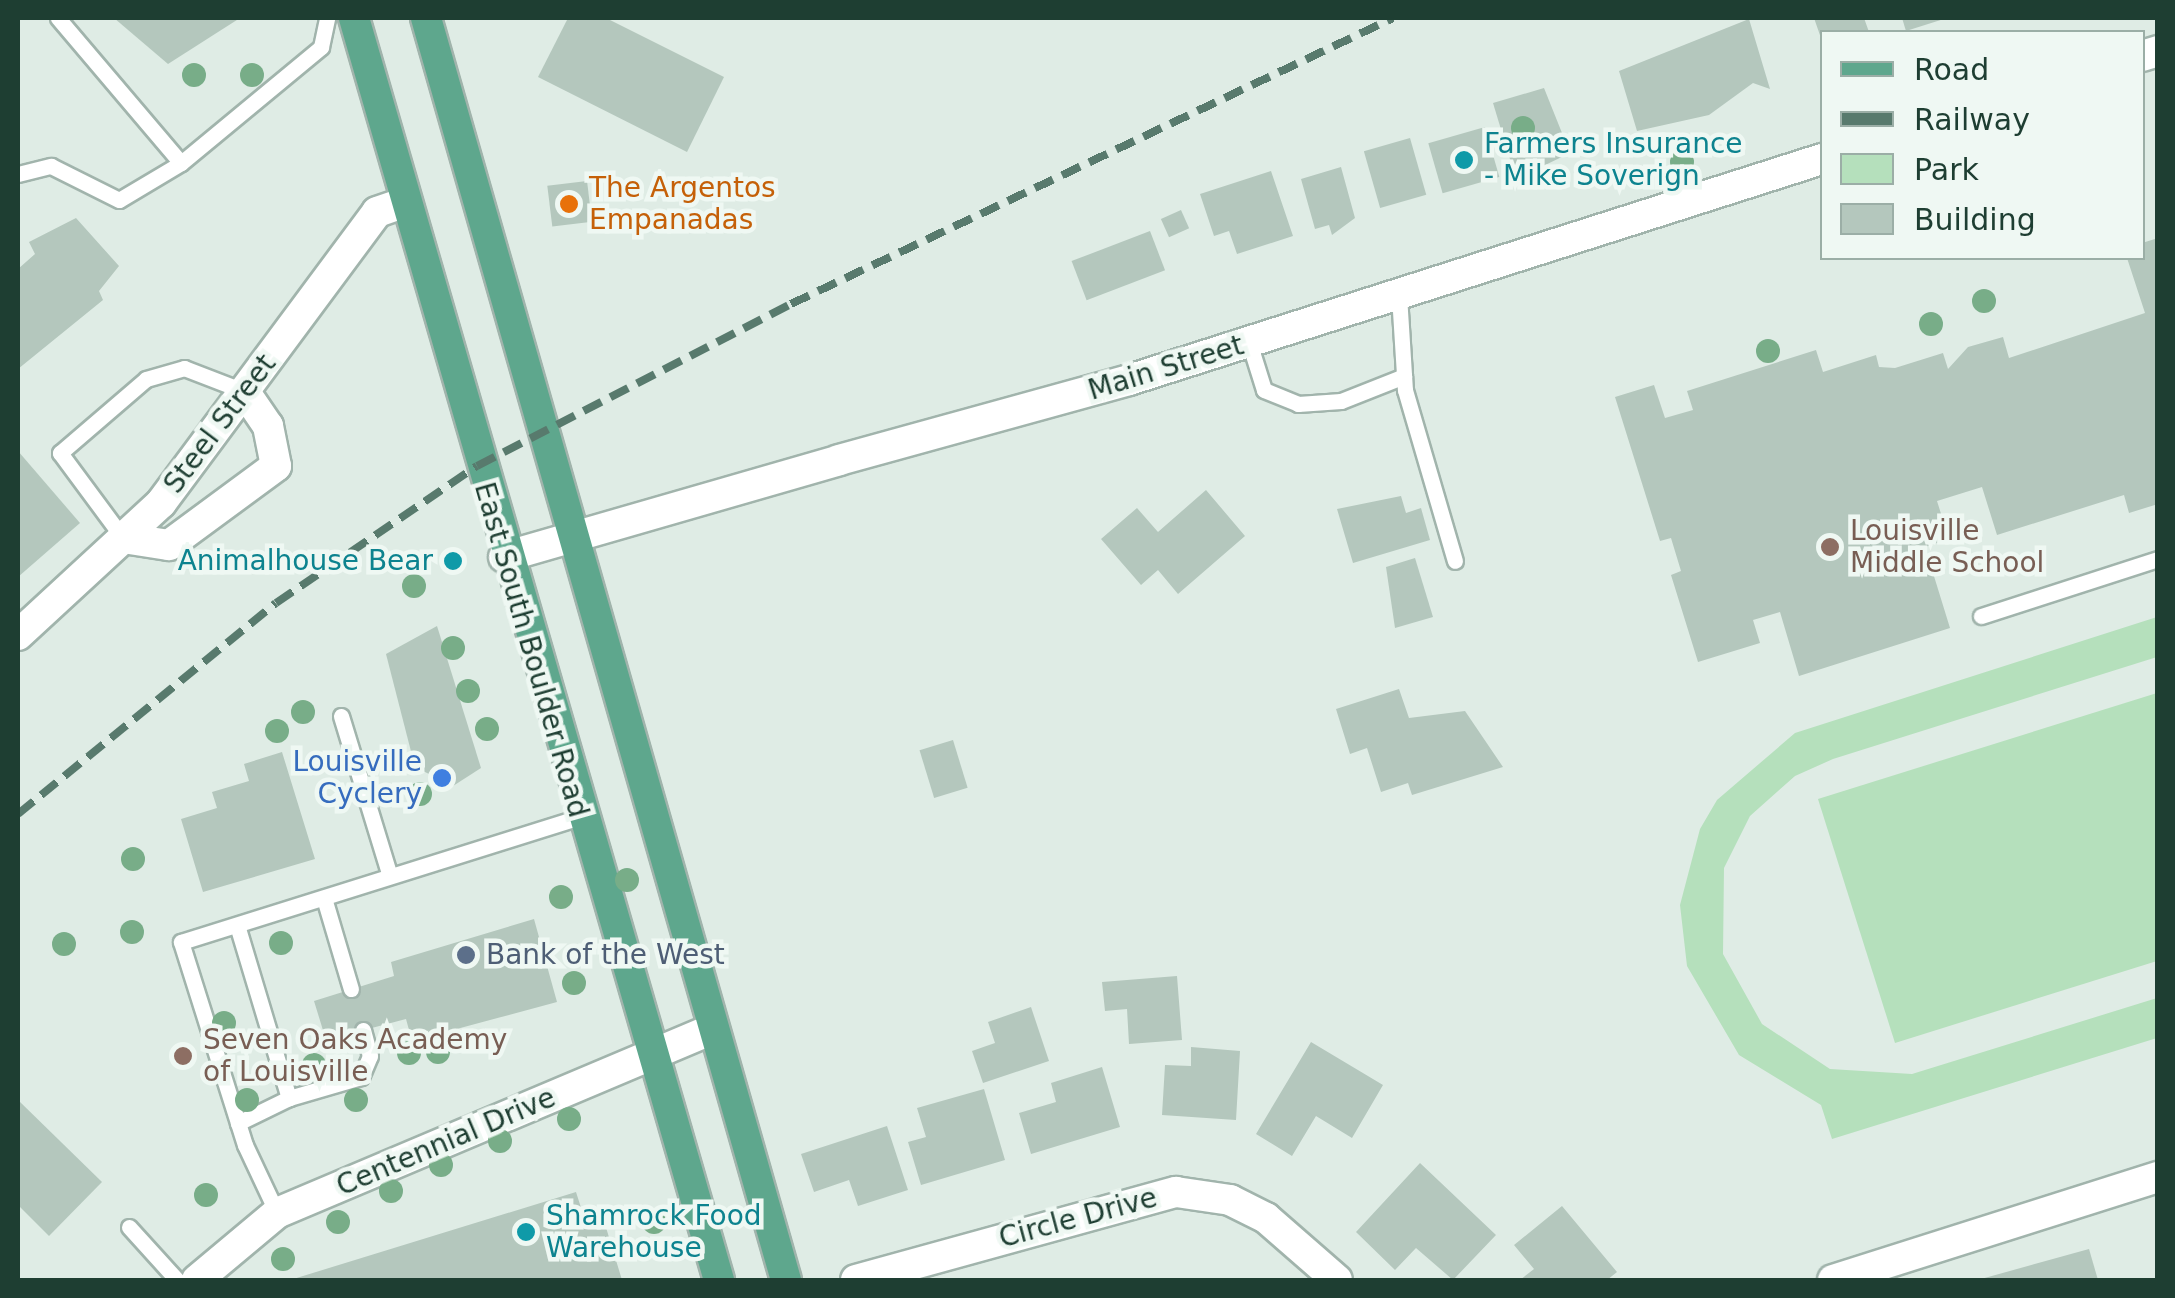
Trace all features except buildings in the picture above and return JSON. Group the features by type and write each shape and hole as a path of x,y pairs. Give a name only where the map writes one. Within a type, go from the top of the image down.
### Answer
{"main road":[{"name":"East South Boulder Road","path":"354,18 504,557 718,1280"},
{"path":"426,18 577,534 712,1029 786,1280"}],"street":[{"name":"Main Street","path":"504,557 1249,342 1820,161"},
{"name":"Steel Street","path":"18,635 123,538 244,391 377,212 406,202"},
{"path":"123,538 168,546 276,466 268,426 244,391"},
{"name":"Centennial Drive","path":"198,1280 277,1213 712,1029"},
{"path":"1833,1280 2158,1177"},
{"name":"Circle Drive","path":"856,1280 1176,1192 1230,1200 1266,1218 1337,1280"}],"lane":[{"path":"58,18 181,163"},
{"path":"18,174 52,166 119,200 181,163 321,47 327,18"},
{"path":"1399,295 1404,376 1456,560"},
{"path":"1249,342 1264,390 1298,404 1340,401 1404,376"},
{"path":"123,538 60,453 146,379 184,368 244,391"},
{"path":"1980,616 2158,560"},
{"path":"342,716 390,876"},
{"path":"277,1213 238,1123 181,942 580,818"},
{"path":"324,898 351,989"},
{"path":"237,925 289,1098"},
{"path":"238,1123 289,1098 361,1077 370,1056 363,1030"},
{"path":"129,1227 178,1280"}],"green space":[{"path":"2157,617 2157,657 1833,759 1795,776 1750,816 1724,868 1723,954 1762,1024 1830,1069 1912,1074 2157,998 2157,1038 1832,1139 1821,1105 1739,1055 1687,966 1680,905 1700,829 1717,800 1795,733"},
{"path":"2157,693 2157,961 1895,1043 1818,799"}],"railway":[{"path":"18,814 276,603 477,466 791,304 1393,18"}],"place":[{"name":"Farmers Insurance - Mike Soverign","path":"1464,160"},
{"name":"The Argentos Empanadas","path":"569,204"},
{"name":"Louisville Middle School","path":"1830,547"},
{"name":"Animalhouse Bear","path":"453,561"},
{"name":"Louisville Cyclery","path":"442,778"},
{"name":"Bank of the West","path":"466,955"},
{"name":"Seven Oaks Academy of Louisville","path":"183,1056"},
{"name":"Shamrock Food Warehouse","path":"526,1232"}]}
